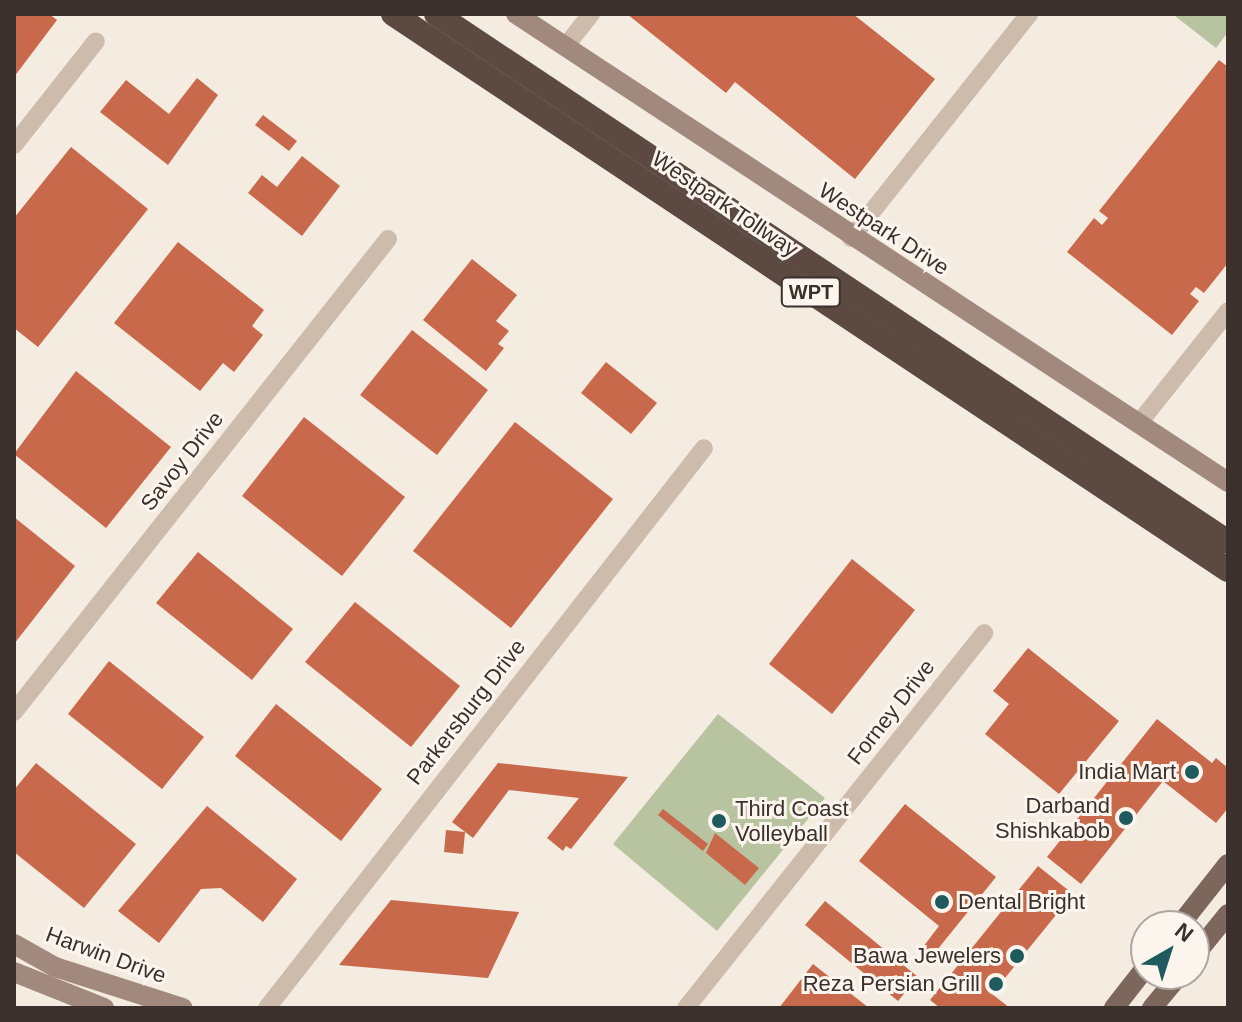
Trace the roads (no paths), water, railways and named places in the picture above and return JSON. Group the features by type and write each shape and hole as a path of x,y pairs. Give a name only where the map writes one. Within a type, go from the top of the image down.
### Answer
{"highway":[{"name":"Westpark Tollway","path":"393,14 1228,570"},
{"name":"Westpark Tollway","path":"436,14 1228,542"}],"main road":[{"name":"Westpark Drive","path":"516,14 851,238 1228,482"},
{"path":"1210,936 1223,920 1194,908 1228,864"},
{"name":"Harwin Drive","path":"14,944 55,967 183,1008"},
{"path":"52,990 55,967"},
{"path":"14,972 52,990 104,1008"},
{"path":"1114,1008 1130,988"},
{"path":"1152,1008 1167,990"}],"street":[{"path":"565,47 591,14"},
{"path":"851,238 1029,14"},
{"path":"14,145 96,41"},
{"name":"Savoy Drive","path":"14,712 388,239"},
{"path":"1139,423 1228,311"},
{"name":"Parkersburg Drive","path":"267,1008 704,448"},
{"name":"Forney Drive","path":"686,1008 984,633"}],"place":[{"name":"India Mart","path":"1192,772"},
{"name":"Darband Shishkabob","path":"1126,818"},
{"name":"Third Coast Volleyball","path":"719,821"},
{"name":"Dental Bright","path":"942,902"},
{"name":"Bawa Jewelers","path":"1017,956"},
{"name":"Reza Persian Grill","path":"996,984"}]}
